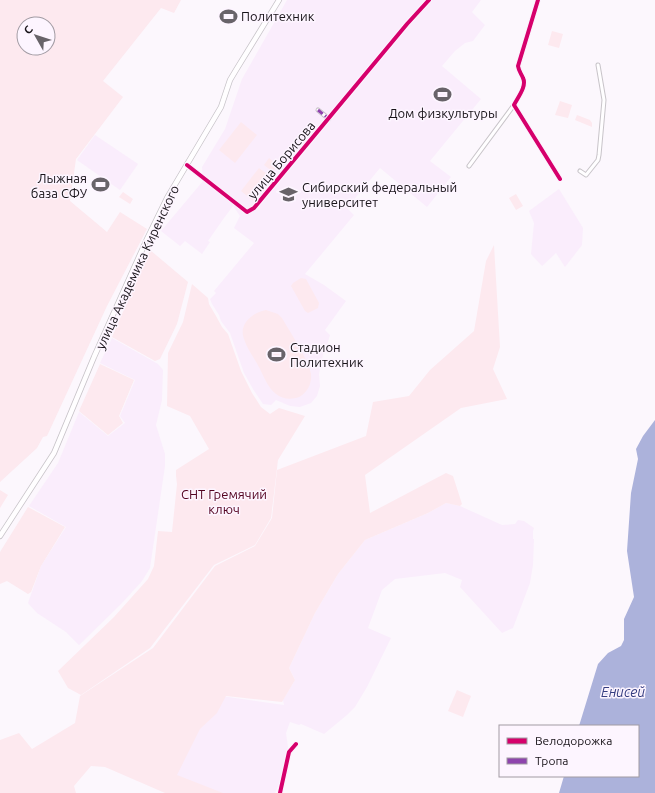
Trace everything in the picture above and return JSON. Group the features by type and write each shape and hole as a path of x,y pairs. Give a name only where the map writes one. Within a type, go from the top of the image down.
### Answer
{"main road":[{"name":"улица Академика Киренского","path":"0,536 54,453 94,357 167,198 221,107 230,80 279,0"}],"street":[{"name":"улица Борисова","path":"187,165 247,212 254,208 407,24 429,0"},
{"path":"468,166 514,105 525,84 523,77 519,72 518,66 538,0"},
{"path":"580,171 586,175 590,171 598,160 600,149 604,100 598,65"},
{"path":"514,105 560,179"},
{"path":"318,110 329,118"},
{"path":"280,793 289,752 296,744"}],"shaded area":[{"name":"Сибирский федеральный университет","path":"287,0 481,0 472,12 485,25 473,41 465,43 455,51 442,66 481,99 430,161 451,177 427,207 380,168 347,208 354,215 305,274 324,285 346,301 325,330 330,335 327,345 325,345 319,374 320,386 317,396 311,403 300,407 290,406 276,400 271,405 263,404 244,373 230,333 221,321 210,299 216,293 214,291 254,243 234,228 240,216 234,207 233,206 208,241 210,242 202,254 185,241 180,246 161,231 203,181 202,167 225,129 242,79"},
{"path":"95,135 138,164 120,190 77,160"},
{"path":"559,189 583,228 582,245 565,267 556,253 542,266 531,254 534,223 529,211"},
{"path":"112,338 158,364 163,370 162,400 156,425 165,454 165,466 150,568 142,581 122,603 79,645 66,632 37,613 28,603 41,566 66,527 29,506 58,463 79,412 108,436 125,423 120,416 135,380 100,363"},
{"path":"446,503 460,506 502,525 515,524 518,520 524,521 534,528 533,565 530,583 513,628 502,633 460,587 462,580 445,573 395,579 382,590 368,628 391,638 367,687 355,707 324,734 301,724 299,725 290,722 286,733 288,747 279,784 275,793 165,793 187,691 284,705 283,700 295,680 289,668 315,613 338,574 365,540 428,513"}],"green space":[{"path":"0,0 181,0 174,13 161,8 103,81 123,97 76,159 70,201 107,232 120,212 147,229 107,306 47,436 43,437 37,448 0,482"},
{"path":"552,31 563,34 559,48 548,45"},
{"path":"560,101 572,105 568,118 555,115"},
{"path":"577,115 590,120 592,127 575,120"},
{"path":"241,122 257,135 235,163 219,150"},
{"path":"269,158 278,165 273,172 264,165"},
{"path":"259,168 271,177 253,201 241,191"},
{"path":"123,192 133,199 130,204 119,197"},
{"path":"516,194 523,206 516,210 509,198"},
{"path":"494,245 500,347 493,369 507,399 461,408 365,475 370,513 446,473 453,476 462,504 460,506 446,503 428,513 365,540 338,574 315,613 289,668 295,680 282,702 226,696 217,713 200,729 177,775 223,793 165,793 105,767 91,766 74,786 76,793 0,793 0,740 19,733 32,749 75,723 80,696 153,648 215,566 255,546 272,518 277,470 366,436 373,402 409,396 430,370 474,331 486,261"},
{"path":"150,250 188,282 177,324 160,359 155,361 112,337"},
{"path":"301,278 306,279 319,303 318,308 308,313 305,311 291,286"},
{"name":"СНТ Гремячий ключ","path":"192,284 208,298 209,304 222,327 228,334 241,371 261,407 270,414 279,408 305,416 278,460 271,518 255,545 214,565 150,648 81,695 68,688 58,671 114,617 148,579 154,566 158,531 172,532 177,484 176,470 209,449 190,416 167,406 168,353 183,322"},
{"name":"Стадион Политехник","path":"266,310 278,314 282,318 299,346 310,369 310,385 299,397 284,398 273,392 245,343 243,328 245,324 256,313"},
{"path":"100,364 134,380 119,416 123,423 108,435 79,411"},
{"path":"0,490 8,495 0,508"},
{"path":"28,507 65,527 41,566 31,592 28,594 7,581 0,584 0,552"},
{"path":"457,690 471,696 463,717 448,711"}],"water":[{"name":"Енисей","path":"655,420 655,793 559,793 564,777 639,777 639,725 579,725 598,664 608,653 621,646 624,640 624,619 634,597 627,551 631,493 638,459 636,449 643,436"}],"marked path":[{"path":"318,110 329,119"}],"cycle path":[{"path":"187,165 247,212 254,208 407,24 429,0"},
{"path":"538,0 518,66 524,84 522,92 514,105 560,179"},
{"path":"280,793 289,752 296,744"}],"place":[{"name":"Политехник","path":"228,16"},
{"name":"Дом физкультуры","path":"443,94"},
{"name":"Лыжная база СФУ","path":"100,185"},
{"name":"Сибирский федеральный университет","path":"289,194"},
{"name":"Стадион Политехник","path":"277,354"}]}
